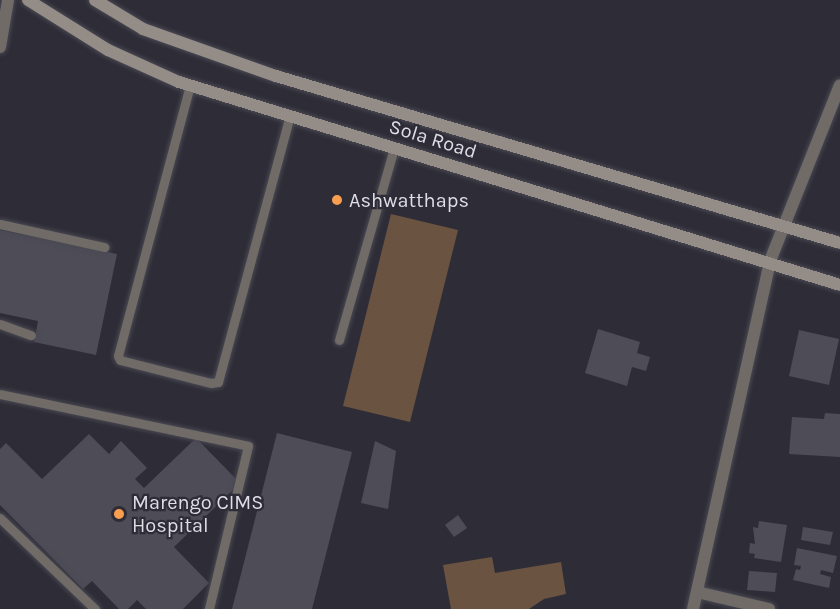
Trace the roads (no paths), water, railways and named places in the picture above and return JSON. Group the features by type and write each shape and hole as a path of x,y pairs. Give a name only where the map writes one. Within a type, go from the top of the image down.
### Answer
{"main road":[{"name":"Sola Road","path":"28,0 108,50 190,86 770,261 840,285"},
{"name":"Sola Road","path":"94,0 143,29 276,76 840,243"}],"street":[{"path":"0,47 8,0"},
{"path":"693,609 770,261 786,227 840,85"},
{"path":"697,592 769,609"}],"lane":[{"path":"190,86 118,356 120,360 211,383 218,382 290,116"},
{"path":"339,340 394,148"},
{"path":"0,224 104,246"},
{"path":"0,324 32,335"},
{"path":"0,394 248,446 209,609"},
{"path":"0,518 95,609"}],"place":[{"name":"Ashwatthaps","path":"337,200"},
{"name":"Marengo CIMS Hospital","path":"119,514"}]}
